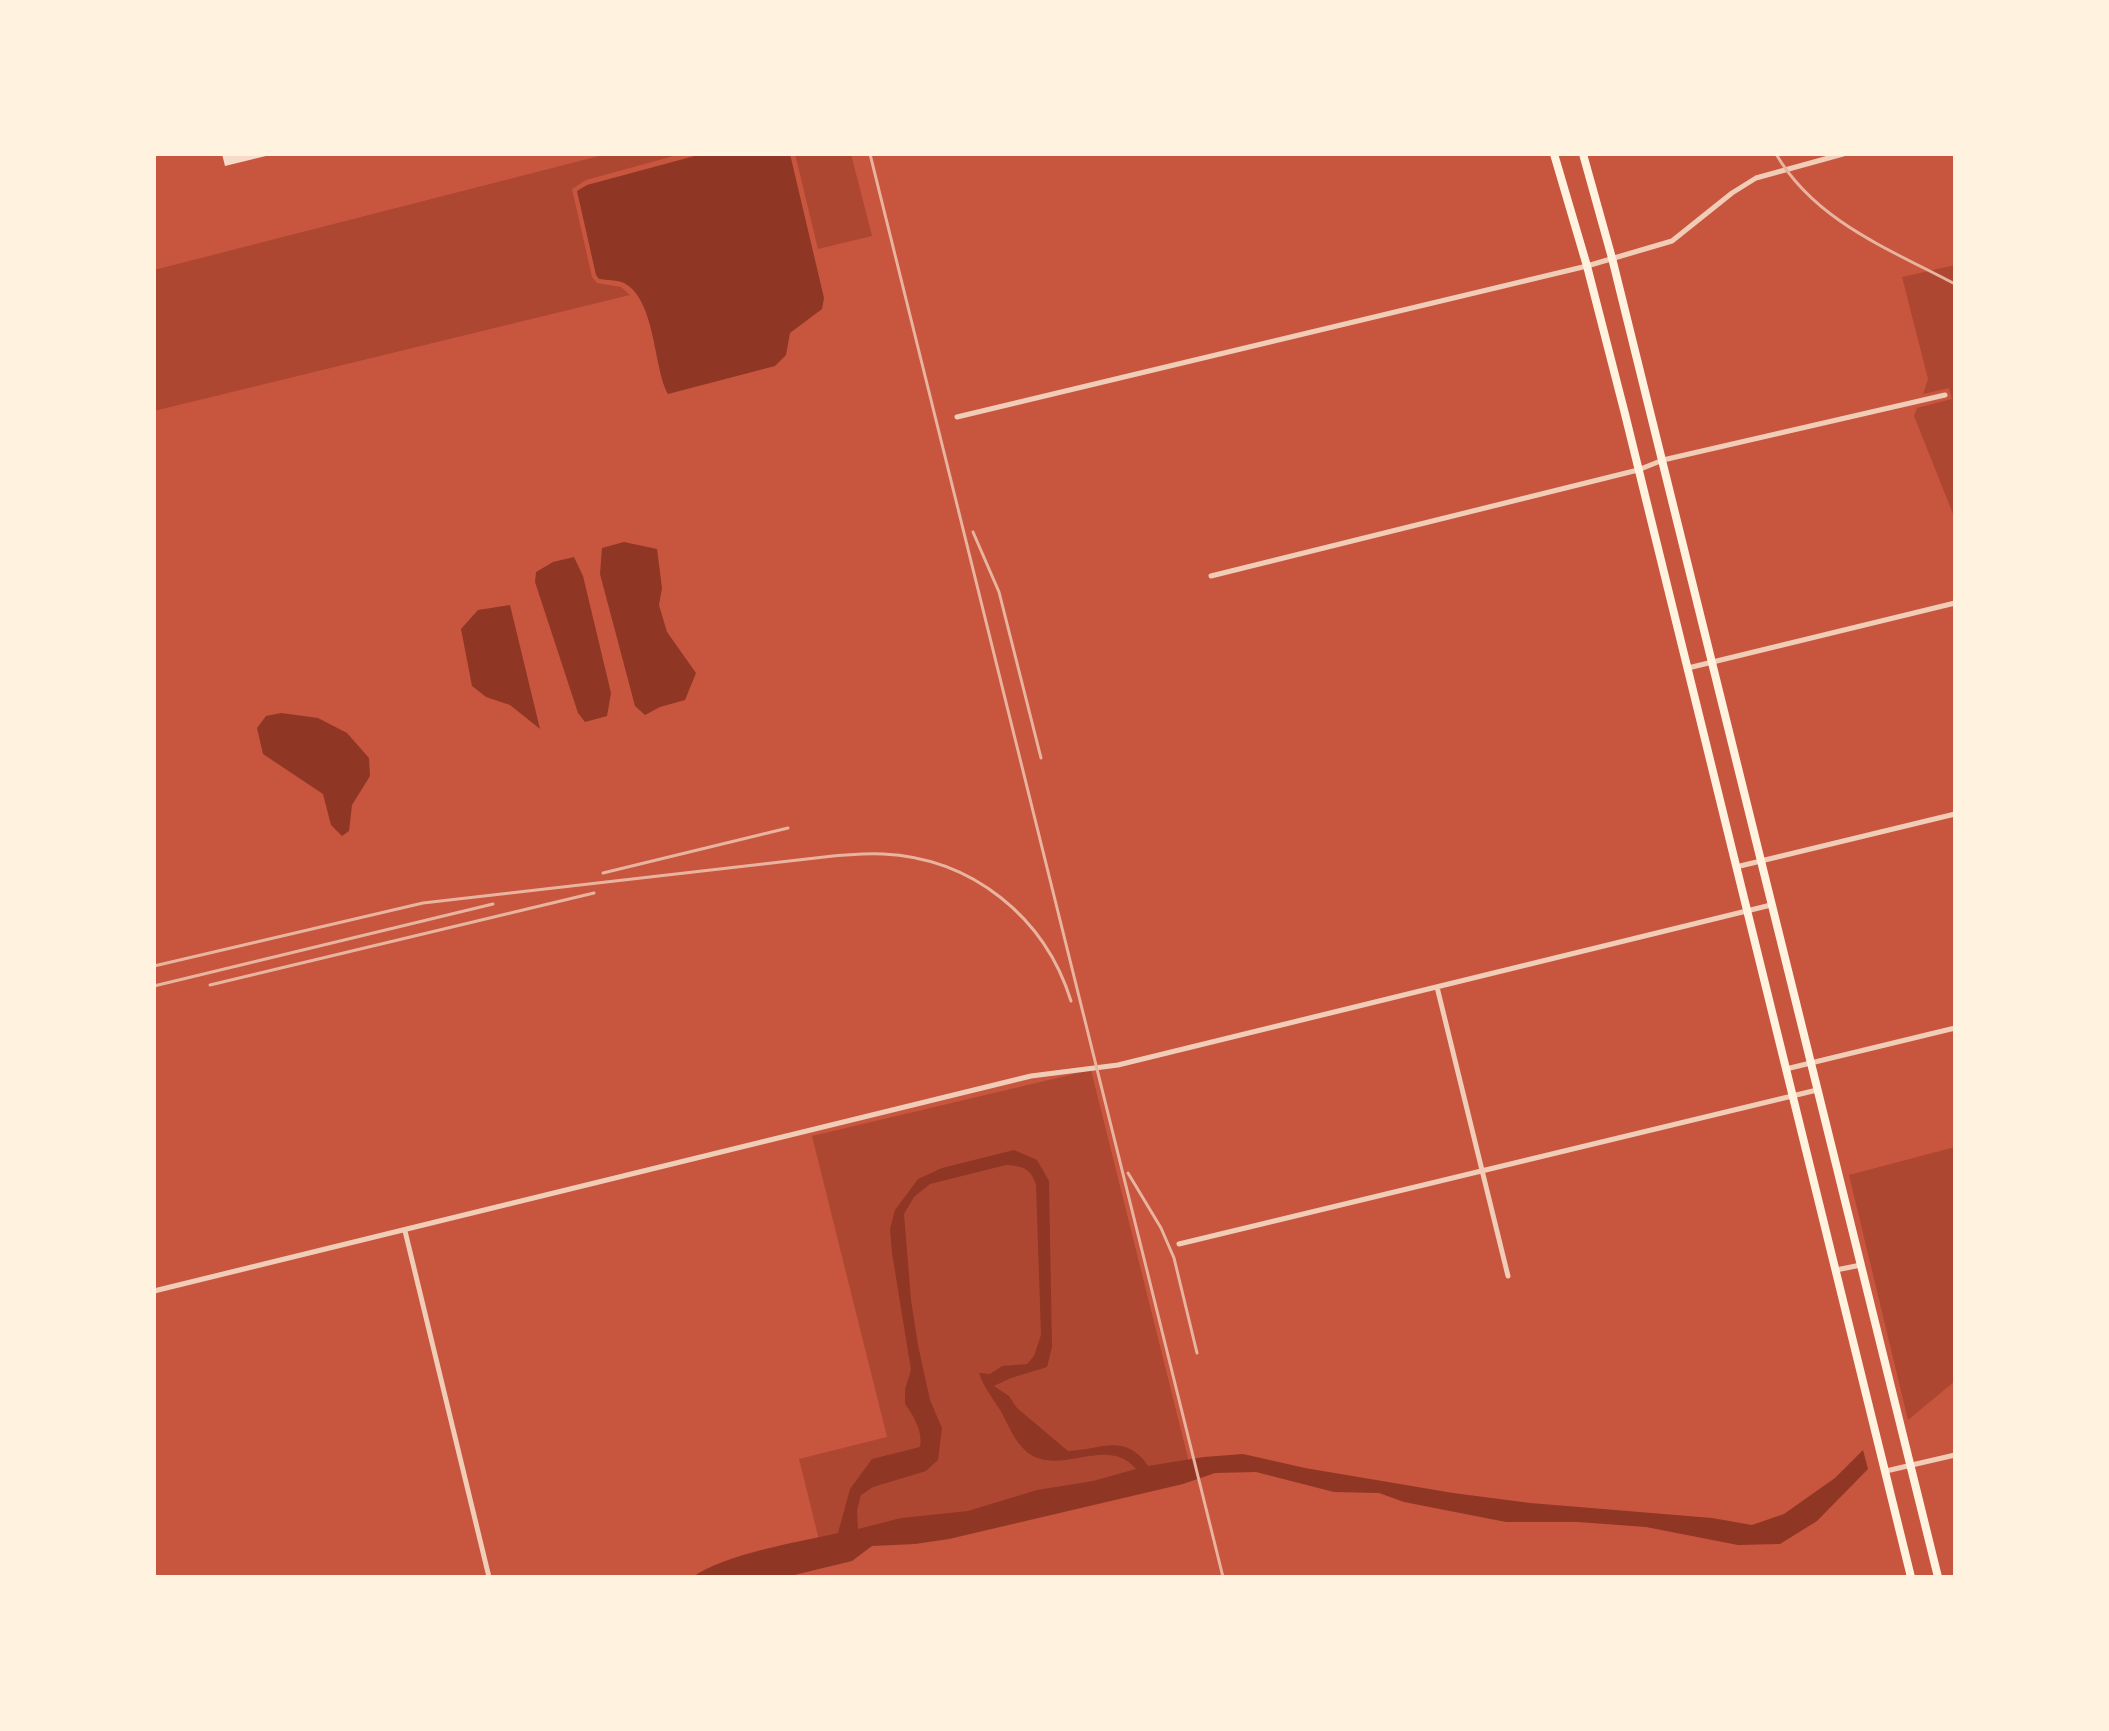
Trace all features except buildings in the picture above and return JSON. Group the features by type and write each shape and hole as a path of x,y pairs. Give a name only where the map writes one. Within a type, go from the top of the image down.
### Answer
{"main road":[{"path":"1554,154 1587,266 1911,1577"},
{"path":"1583,154 1663,460 1938,1577"}],"street":[{"path":"957,417 1587,266 1672,241 1756,178 1843,154"},
{"path":"1211,576 1638,470 1663,460 1945,395"},
{"path":"1687,668 1955,603"},
{"path":"1736,867 1955,814"},
{"path":"154,1291 1031,1076 1118,1065 1772,904"},
{"path":"1437,987 1508,1276"},
{"path":"1786,1069 1955,1028"},
{"path":"1179,1244 1818,1090"},
{"path":"405,1231 489,1577"},
{"path":"1836,1270 1861,1265"},
{"path":"1885,1472 1955,1455"}],"shaded area":[{"path":"607,154 681,154 586,180 572,189 592,277 597,283 621,287 630,295 154,411 154,270"},
{"path":"702,154 790,154 824,298 822,309 790,333 786,355 775,366 668,394 642,304 624,283 599,279 596,275 577,191 587,185"},
{"path":"795,154 851,154 872,236 818,249"},
{"path":"1955,265 1955,519 1914,416 1917,408 1952,399 1949,388 1923,394 1928,379 1902,277"},
{"path":"624,542 657,549 662,588 659,605 667,632 696,673 685,700 645,715 635,706 600,574 602,548"},
{"path":"574,557 583,576 611,693 607,716 585,722 578,713 535,582 536,572 553,562"},
{"path":"510,605 540,729 510,705 486,697 472,686 461,629 478,610"},
{"path":"281,713 318,718 347,733 369,758 370,776 352,805 349,831 342,836 331,825 323,794 263,754 257,728 266,716"},
{"path":"1091,1070 1190,1466 823,1556 799,1459 887,1437 812,1136"},
{"path":"1955,1147 1955,1381 1908,1420 1849,1175"},
{"path":"1014,1150 1037,1160 1049,1181 1052,1347 1047,1367 994,1386 1068,1451 1121,1446 1130,1449 1148,1466 1243,1454 1305,1468 1453,1493 1530,1503 1712,1518 1752,1525 1784,1514 1835,1478 1863,1450 1868,1469 1817,1521 1780,1544 1738,1545 1646,1527 1578,1522 1506,1522 1404,1502 1379,1493 1334,1492 1256,1472 1215,1473 1183,1484 949,1539 872,1546 852,1561 786,1577 693,1577 742,1555 838,1533 850,1489 872,1459 920,1447 917,1424 905,1404 905,1389 911,1370 890,1229 895,1210 918,1179 942,1168","holes":["1006,1165 1029,1171 1036,1185 1041,1335 1034,1356 1027,1364 1002,1366 990,1374 979,1373 981,1378 1015,1438 1027,1452 1040,1459 1054,1461 1111,1455 1124,1459 1136,1469 1093,1481 1037,1490 968,1511 901,1518 858,1529 857,1510 861,1495 873,1487 926,1471 938,1460 942,1428 930,1400 918,1345 904,1214 914,1197 930,1184"]}],"railway":[{"path":"870,154 1223,1577"},
{"path":"1776,154 1811,198 1832,215 1855,231 1955,284"},
{"path":"973,532 999,592 1041,758"},
{"path":"603,873 788,828"},
{"path":"154,966 423,903 833,856 877,854 916,858 946,867 975,880 1001,898 1024,919 1043,943 1071,1001"},
{"path":"210,985 594,893"},
{"path":"154,986 493,904"},
{"path":"1128,1173 1161,1228 1174,1258 1197,1353"}]}
